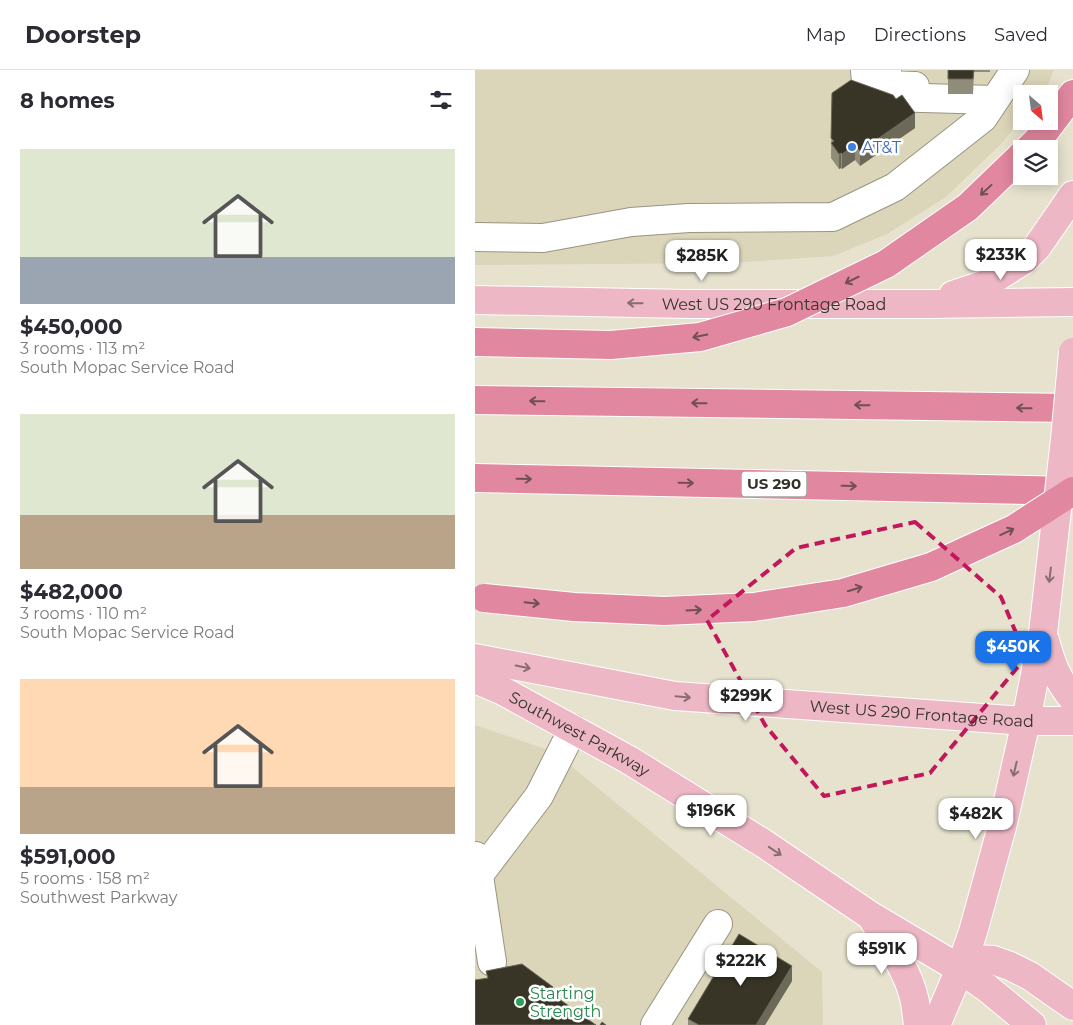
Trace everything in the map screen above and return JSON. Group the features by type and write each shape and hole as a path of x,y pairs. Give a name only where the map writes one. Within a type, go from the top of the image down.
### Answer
{"highway":[{"path":"1038,140 1073,94"},
{"path":"475,342 611,346 700,337 787,312 886,264 968,207 1013,164"},
{"path":"475,400 1073,408"},
{"name":"US 290","path":"475,478 1073,491"},
{"path":"479,597 574,607 664,611 755,607 843,593 931,567 1014,529 1073,491"}],"main road":[{"path":"929,304 986,284 1024,260 1037,247 1073,195"},
{"name":"West US 290 Frontage Road","path":"475,300 688,304 1073,302"},
{"path":"937,1025 968,964 973,932 1003,823 1026,721 1043,633 1073,352"},
{"path":"1043,633 1051,662 1061,685 1073,699"},
{"name":"West US 290 Frontage Road","path":"475,658 675,696 1026,721 1073,721"},
{"name":"Southwest Parkway","path":"475,679 503,691 629,760 763,843 871,916 968,964 987,988 1032,1025"},
{"path":"871,916 905,973 915,1000 918,1025"},
{"name":"Southwest Parkway","path":"968,964 993,960 1010,966 1030,976 1073,1006"}],"lane":[{"path":"865,70 865,81 873,92 888,97 1004,86"},
{"path":"887,70 887,85 1004,86"},
{"path":"475,237 543,238 631,222 689,218 833,217 895,187 983,118 1004,86"},
{"path":"492,962 477,862 539,796 573,729"},
{"path":"655,1025 718,924"}],"highlighted area":[{"path":"915,522 1001,597 1026,657 930,773 824,796 765,725 707,620 796,548"}],"shaded area":[{"path":"475,70 1054,70 1047,85 1013,85 1013,129 1003,142 946,197 887,234 833,256 731,263 475,265"},
{"path":"475,725 554,752 822,972 823,1025 475,1025"}],"building":[{"path":"948,70 974,70 973,79 948,79"},
{"path":"851,80 893,95 896,99 902,95 915,113 860,151 855,145 839,154 831,143 834,141 831,138 832,93"},
{"path":"739,934 792,966 756,1025 699,1025 688,1019"},
{"path":"522,964 553,987 549,992 596,1025 475,1025 475,980 488,978 486,971"}],"place":[{"name":"AT&T","path":"852,147"},
{"name":"Starting Strength","path":"520,1002"}]}
